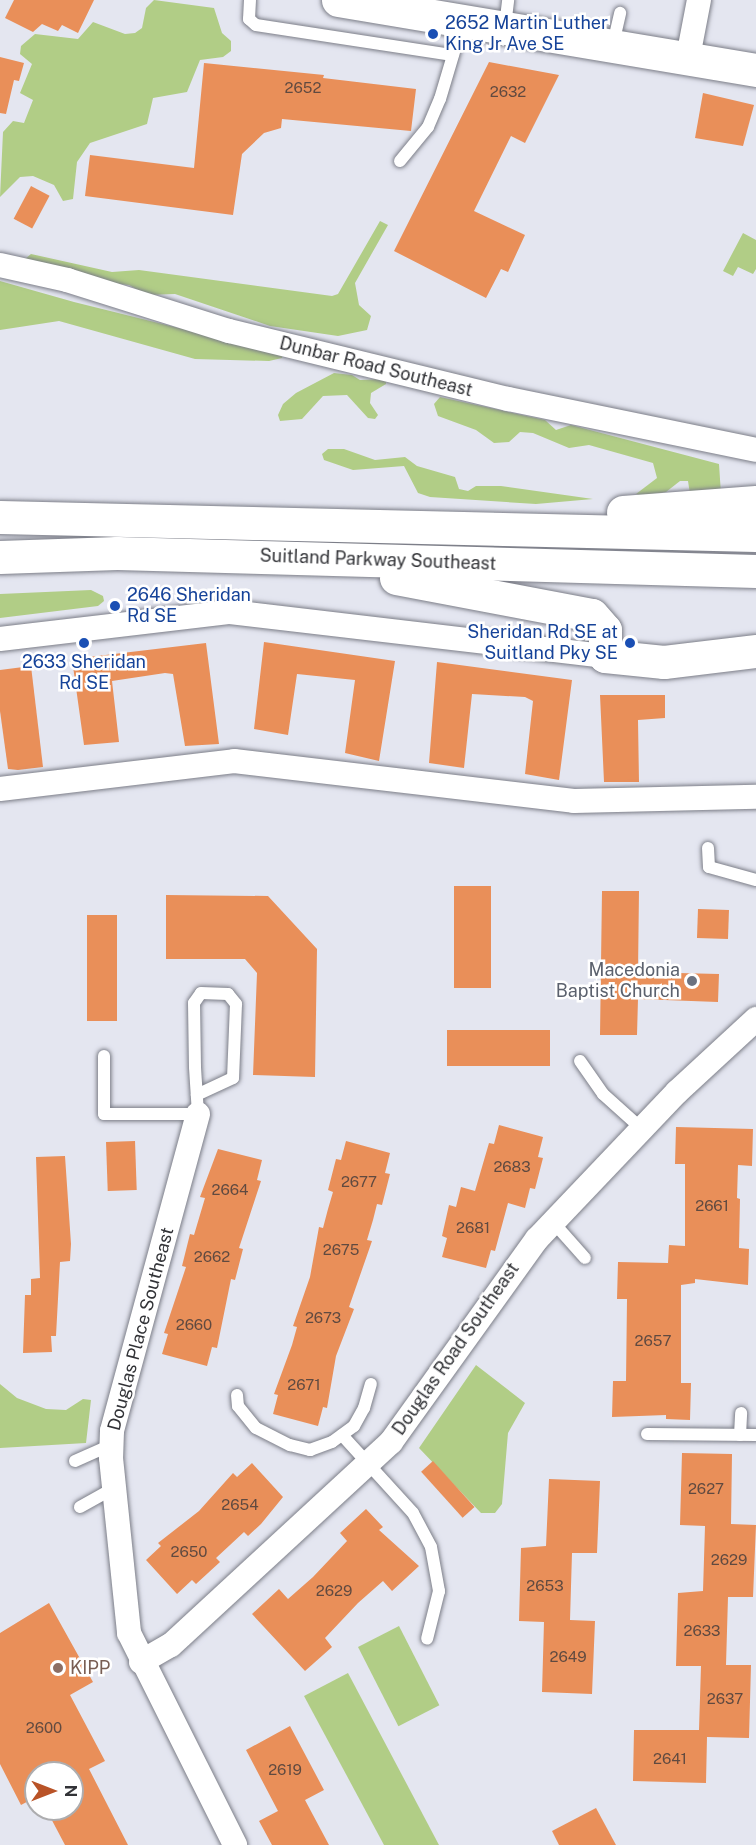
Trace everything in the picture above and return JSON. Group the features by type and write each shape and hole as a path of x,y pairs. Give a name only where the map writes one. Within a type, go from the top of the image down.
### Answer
{"main road":[{"path":"338,0 463,21 506,14 617,29 688,57 756,70"},
{"path":"471,526 578,513 756,502"},
{"name":"Suitland Parkway Southeast","path":"0,517 471,526 756,535"},
{"name":"Suitland Parkway Southeast","path":"0,557 79,553 756,571"},
{"path":"264,557 586,613 602,622 605,656 664,662 756,651"}],"street":[{"path":"688,57 699,0"},
{"name":"Dunbar Road Southeast","path":"0,265 67,280 160,312 252,337 508,399 756,450"},
{"path":"0,639 230,612 605,656"},
{"path":"0,789 234,761 574,801 756,797"},
{"name":"Douglas Road Southeast","path":"141,1662 171,1645 391,1442 517,1264 553,1222 642,1129 756,1019"},
{"name":"Douglas Place Southeast","path":"197,1104 111,1445 126,1622 141,1662 235,1845"}],"lane":[{"path":"250,0 249,19 256,25 453,55"},
{"path":"400,161 428,128 463,21"},
{"path":"708,848 709,867 756,880"},
{"path":"104,1056 104,1114 197,1104 233,1078 236,1004 233,997 220,991 201,993 194,1003 197,1104"},
{"path":"580,1061 603,1094 642,1129"},
{"path":"553,1222 585,1258"},
{"path":"237,1395 238,1406 256,1428 290,1445 310,1450 342,1435 364,1408 371,1384"},
{"path":"740,1435 741,1413"},
{"path":"646,1434 756,1435"},
{"path":"342,1435 370,1462 413,1513 437,1563 439,1591 427,1640"},
{"path":"75,1461 111,1445"},
{"path":"80,1507 114,1488"}],"green space":[{"path":"154,0 214,8 222,33 231,41 231,51 223,57 200,60 187,92 153,98 147,124 90,143 77,162 73,199 63,201 54,185 33,176 20,177 0,197 3,132 13,121 24,123 33,100 20,93 32,64 20,54 21,46 35,34 78,39 93,22 125,34 135,33 142,28 146,8"},
{"path":"380,221 388,225 355,283 359,305 371,316 367,330 338,336 270,326 175,294 147,295 129,285 81,280 25,259 31,254 112,272 139,270 332,296 338,294"},
{"path":"743,233 756,240 756,269 753,274 738,267 733,276 723,271"},
{"path":"0,281 74,302 283,354 282,358 269,361 195,359 59,321 0,330"},
{"path":"334,373 352,375 360,380 386,379 386,384 371,393 370,403 378,415 375,419 368,418 347,395 323,396 302,419 280,421 278,415 283,404 296,393"},
{"path":"440,397 545,420 556,430 571,425 719,464 721,494 690,494 688,481 680,481 666,492 642,496 636,494 657,478 653,463 589,445 569,448 533,433 520,432 509,442 494,443 476,430 438,416 434,404"},
{"path":"328,449 344,449 375,460 405,457 417,466 455,477 459,489 468,491 476,486 501,486 593,499 536,504 430,497 418,493 404,466 353,470 324,460 322,454"},
{"path":"91,590 103,596 104,601 98,606 0,618 0,594"},
{"path":"476,1365 525,1403 508,1433 502,1504 495,1513 481,1513 419,1448"},
{"path":"0,1384 17,1398 46,1409 66,1410 83,1399 91,1400 86,1443 0,1448"},
{"path":"399,1626 439,1705 398,1726 358,1647"},
{"path":"348,1673 439,1845 384,1845 304,1696"}],"building":[{"path":"14,0 94,0 78,33 62,25 58,31 42,24 33,32 5,18"},
{"path":"0,57 24,63 19,81 14,80 6,114 0,113"},
{"path":"489,62 559,75 525,143 511,136 474,211 525,235 508,272 501,269 486,298 394,251"},
{"path":"204,63 324,75 323,78 416,89 411,131 282,119 281,128 264,133 242,154 233,215 85,196 90,155 194,168"},
{"path":"703,93 754,105 743,146 695,138"},
{"path":"31,186 50,196 32,229 14,219"},
{"path":"264,642 395,661 379,761 345,753 355,680 297,674 288,735 254,729"},
{"path":"206,643 219,744 185,746 173,674 165,673 112,681 119,742 84,745 72,659"},
{"path":"437,662 572,680 559,780 525,774 533,701 525,697 472,694 464,768 429,763"},
{"path":"31,666 43,767 8,769 0,711 0,670"},
{"path":"600,695 665,695 665,718 638,720 639,782 604,782"},
{"path":"454,886 491,886 491,988 454,988"},
{"path":"602,891 639,891 638,972 719,974 718,1002 638,999 637,1035 600,1035"},
{"path":"166,895 268,896 317,949 315,1077 253,1075 257,973 245,959 166,959"},
{"path":"698,909 729,910 728,939 697,938"},
{"path":"87,915 117,915 117,1021 87,1021"},
{"path":"447,1030 550,1030 550,1066 447,1066"},
{"path":"499,1125 543,1137 538,1157 543,1158 535,1189 530,1188 525,1208 508,1203 495,1251 491,1250 486,1268 442,1257 447,1238 442,1236 449,1205 456,1207 461,1187 475,1191 489,1143 494,1144"},
{"path":"676,1127 753,1129 752,1166 738,1165 739,1248 749,1249 748,1285 695,1279 695,1283 681,1285 681,1383 691,1383 690,1420 666,1419 666,1415 612,1417 613,1381 626,1381 627,1299 617,1299 618,1262 668,1263 669,1245 685,1246 685,1164 675,1164"},
{"path":"135,1141 137,1190 108,1191 106,1142"},
{"path":"346,1141 390,1153 385,1173 390,1174 382,1205 377,1204 367,1240 372,1241 349,1307 354,1309 336,1356 327,1408 323,1407 318,1426 273,1414 278,1395 274,1394 297,1327 293,1326 310,1277 319,1227 323,1228 333,1192 328,1190 336,1159 341,1160"},
{"path":"218,1149 262,1160 257,1180 261,1181 239,1248 243,1249 235,1280 231,1279 217,1348 212,1347 207,1366 162,1354 168,1334 164,1333 186,1267 182,1266 190,1234 194,1235 205,1198 200,1197"},
{"path":"65,1156 71,1244 70,1261 60,1262 56,1336 51,1336 52,1352 23,1353 25,1295 31,1295 31,1279 40,1278 36,1157"},
{"path":"682,1453 732,1454 731,1524 756,1525 753,1597 728,1597 726,1665 751,1665 749,1738 707,1737 706,1783 633,1781 634,1730 699,1730 701,1666 676,1666 678,1593 703,1591 705,1526 680,1525"},
{"path":"433,1461 474,1507 463,1518 421,1472"},
{"path":"252,1463 283,1497 248,1536 244,1532 216,1558 220,1562 196,1584 192,1580 177,1594 146,1560 161,1546 158,1543 199,1511 233,1473 237,1477"},
{"path":"549,1479 600,1481 597,1553 572,1553 570,1620 595,1621 592,1694 542,1692 544,1622 519,1621 521,1548 546,1546"},
{"path":"366,1509 383,1527 379,1530 419,1566 392,1591 383,1581 358,1603 325,1638 332,1647 305,1671 252,1614 279,1589 288,1599 313,1577 347,1541 340,1533"},
{"path":"49,1603 93,1682 70,1695 105,1761 89,1769 128,1845 65,1845 52,1821 84,1821 84,1761 24,1761 24,1803 21,1805 0,1764 0,1633"},
{"path":"290,1726 324,1790 305,1800 329,1845 272,1845 259,1821 278,1811 246,1750"},
{"path":"596,1808 616,1845 559,1845 552,1831"}],"place":[{"name":"2652 Martin Luther King Jr Ave SE","path":"433,34"},
{"name":"2646 Sheridan Rd SE","path":"115,606"},
{"name":"2633 Sheridan Rd SE","path":"84,643"},
{"name":"Sheridan Rd SE at Suitland Pky SE","path":"630,643"},
{"name":"Macedonia Baptist Church","path":"692,981"},
{"name":"KIPP","path":"58,1668"}]}
